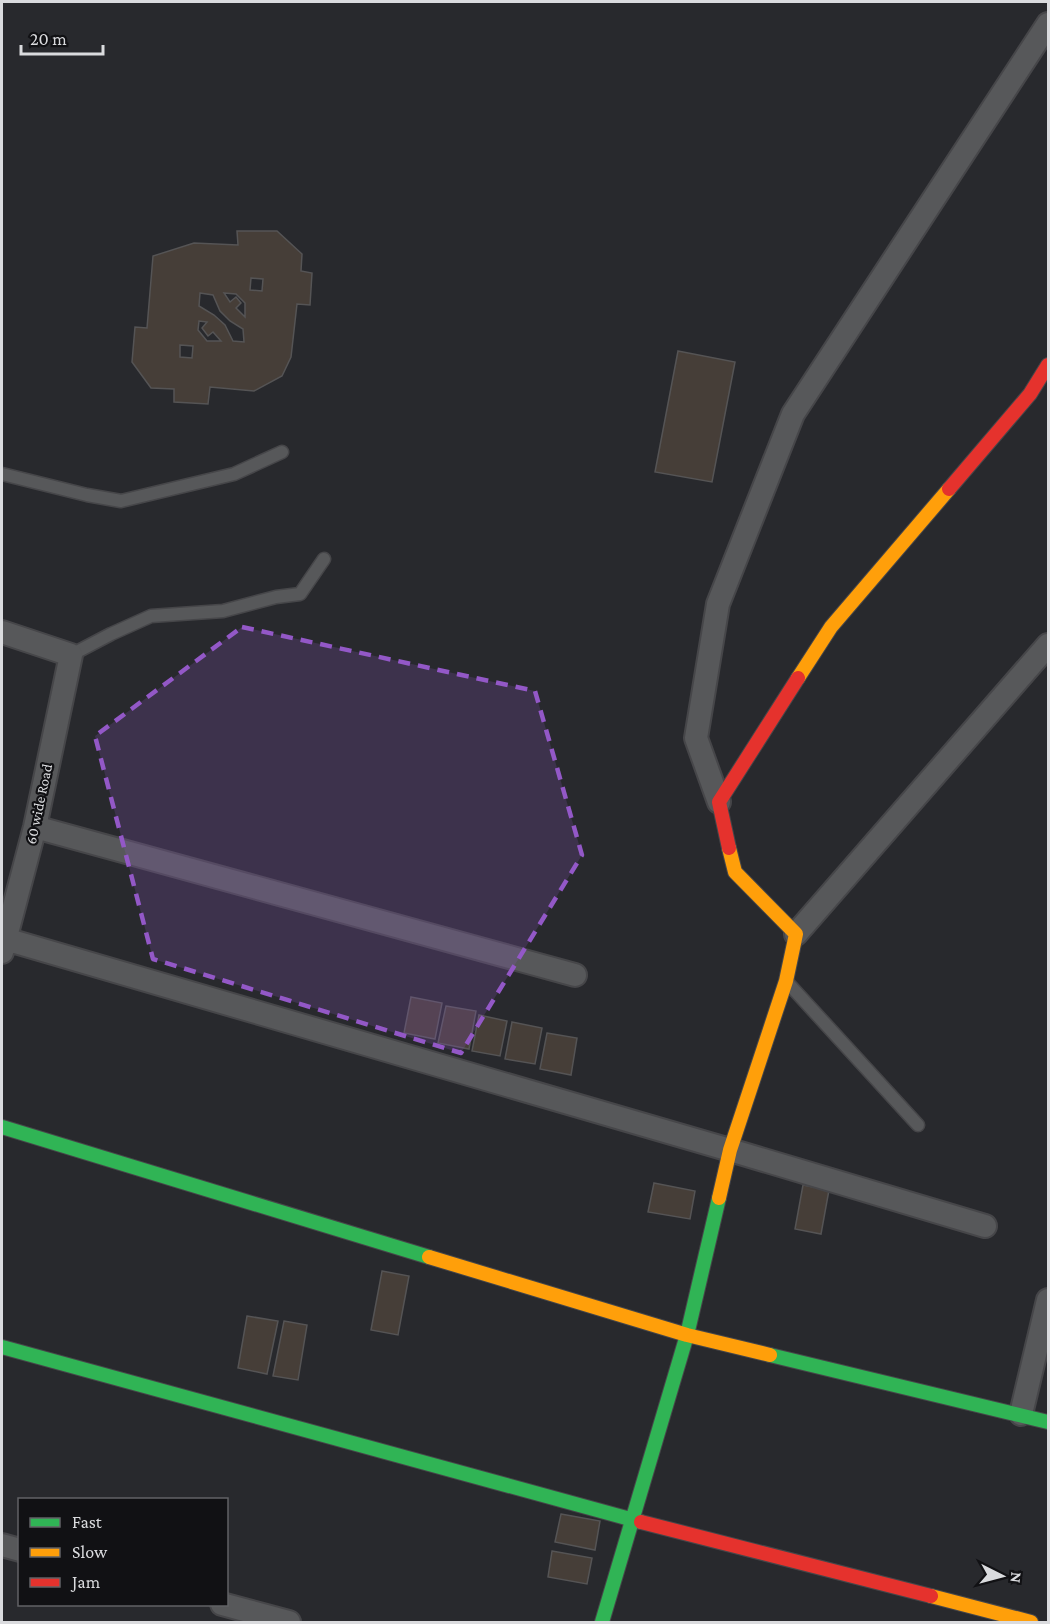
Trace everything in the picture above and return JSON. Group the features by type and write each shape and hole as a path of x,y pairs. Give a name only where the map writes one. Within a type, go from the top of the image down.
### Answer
{"street":[{"path":"796,934 735,872 719,802 696,738 718,604 793,414 1048,24"},
{"path":"719,802 831,627 1030,394 1048,365"},
{"path":"2,632 70,655"},
{"path":"602,1623 687,1335 730,1150 786,981 796,934 1048,645"},
{"name":"60 wide Road","path":"3,946 35,827 70,655"},
{"path":"35,827 575,975"},
{"path":"3,946 730,1150 985,1226"},
{"path":"2,1127 687,1335 1048,1422"},
{"path":"1021,1414 1048,1300"},
{"path":"2,1347 633,1520 1031,1623"},
{"path":"2,1545 18,1549"},
{"path":"226,1606 289,1623"}],"lane":[{"path":"2,474 121,501 234,474 282,452"},
{"path":"70,655 150,616 223,611 276,597 300,594 324,559"},
{"path":"786,981 918,1125"}],"highlighted area":[{"path":"242,627 535,691 582,855 461,1053 153,959 95,736"}],"building":[{"path":"237,231 277,231 302,254 301,271 312,273 310,305 297,304 291,357 282,376 254,391 210,387 208,404 174,402 174,389 151,388 132,362 135,327 147,328 153,256 194,243 238,245","holes":["251,278 263,279 262,291 250,290","200,293 213,295 220,311 243,329 244,342 233,341 225,325 199,306","224,293 236,294 245,303 245,317 236,308 241,303 236,297 230,302","199,321 207,322 202,328 208,336 213,332 221,341 207,341 198,330","180,345 193,346 192,358 180,357"]},
{"path":"678,351 735,362 712,482 655,472"},
{"path":"411,997 442,1003 435,1039 404,1033"},
{"path":"446,1006 476,1011 469,1049 438,1043"},
{"path":"479,1015 507,1021 500,1056 472,1051"},
{"path":"512,1022 542,1028 535,1064 505,1059"},
{"path":"547,1033 577,1038 571,1075 540,1069"},
{"path":"654,1183 695,1191 690,1219 648,1212"},
{"path":"803,1185 829,1190 821,1234 795,1229"},
{"path":"382,1271 409,1276 398,1335 371,1330"},
{"path":"247,1316 278,1321 267,1374 238,1368"},
{"path":"284,1321 307,1325 298,1380 273,1376"},
{"path":"561,1514 600,1521 595,1550 555,1542"},
{"path":"552,1551 592,1558 587,1584 548,1577"}],"traffic: fast":[{"path":"2,1127 429,1257"},
{"path":"602,1622 687,1335 719,1198"},
{"path":"2,1347 641,1522"},
{"path":"770,1355 1048,1422"}],"traffic: slow":[{"path":"798,678 831,627 949,489"},
{"path":"719,1198 730,1150 786,981 796,934 735,872 729,848"},
{"path":"429,1257 687,1335 770,1355"},
{"path":"931,1596 1031,1622"}],"traffic: jam":[{"path":"949,489 1030,394 1048,365"},
{"path":"729,848 719,802 798,678"},
{"path":"641,1522 931,1596"}]}
